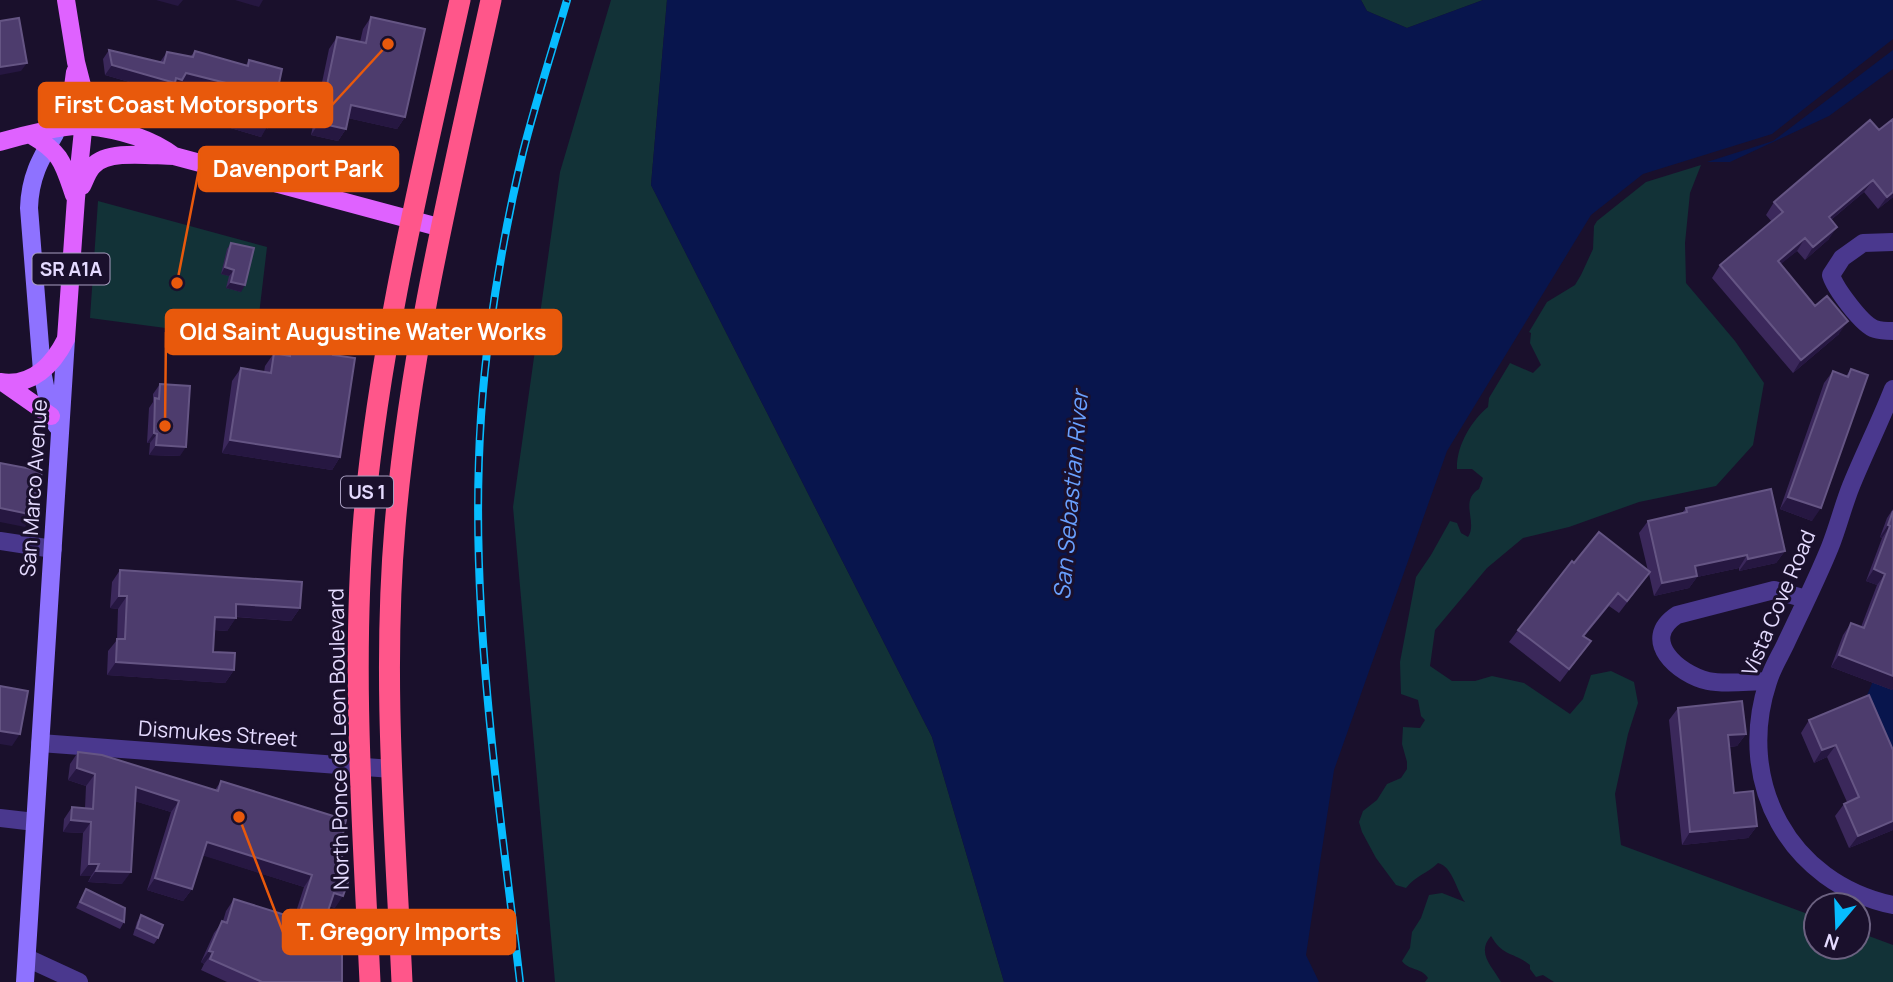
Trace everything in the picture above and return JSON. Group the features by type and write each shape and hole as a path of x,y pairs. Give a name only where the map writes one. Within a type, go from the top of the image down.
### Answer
{"highway":[{"name":"North Ponce de Leon Boulevard","path":"370,982 360,767 359,634 364,517 377,403 411,221 460,0"},
{"name":"US 1","path":"402,982 389,682 395,527 409,400 442,228 491,0"}],"main road":[{"name":"San Marco Avenue","path":"25,982 66,339 76,198 85,126 86,101 76,62 66,0"},
{"path":"60,432 51,416 43,371 29,193 38,162 71,102 76,62"},
{"path":"0,142 58,128 85,126 158,144 174,156"},
{"path":"32,135 48,145 62,160 76,198"},
{"path":"76,198 92,167 101,160 113,156 174,156 442,228"},
{"path":"2,383 30,379 43,371 57,357 66,339"},
{"path":"2,383 51,416"}],"street":[{"path":"1893,242 1863,243 1842,258 1831,275 1834,284 1866,324 1875,329 1893,331"},
{"name":"Vista Cove Road","path":"1893,389 1850,488 1830,547 1768,681 1758,730 1759,762 1770,807 1785,834 1805,858 1828,878 1857,895 1893,905"},
{"path":"0,541 53,549"},
{"path":"1768,681 1712,682 1697,678 1683,671 1661,648 1663,630 1668,621 1677,615 1774,590 1807,599"},
{"name":"Dismukes Street","path":"40,743 392,769"},
{"path":"0,818 36,822"},
{"path":"27,958 79,982"}],"green space":[{"path":"611,0 667,0 651,185 932,737 1004,982 555,982 513,507 560,172"},
{"path":"1361,0 1483,0 1407,28 1367,11"},
{"path":"1701,165 1690,193 1685,243 1686,283 1735,341 1764,383 1753,445 1716,486 1639,502 1569,527 1523,538 1487,568 1435,630 1430,666 1452,681 1475,681 1492,676 1524,683 1570,714 1583,699 1591,675 1611,671 1634,682 1638,703 1615,794 1621,845 1802,912 1802,961 1872,961 1872,937 1893,945 1893,982 1554,982 1543,975 1536,977 1530,965 1504,951 1491,936 1485,954 1501,982 1425,982 1428,978 1425,975 1402,961 1410,948 1412,932 1421,918 1429,895 1442,893 1465,902 1451,874 1438,863 1406,888 1396,885 1376,858 1362,832 1359,822 1363,811 1377,800 1387,784 1401,778 1407,769 1402,744 1403,727 1420,728 1425,720 1421,716 1418,700 1401,694 1400,662 1416,577 1450,521 1457,523 1461,533 1468,537 1471,531 1470,499 1479,489 1483,478 1472,469 1457,469 1462,443 1476,419 1488,407 1489,398 1510,363 1533,373 1541,365 1530,343 1529,332 1547,302 1575,285 1593,249 1594,226 1597,221 1646,182"},
{"path":"98,201 267,247 256,340 90,318"}],"water":[{"name":"San Sebastian River","path":"667,0 1361,0 1367,11 1407,28 1483,0 1893,0 1893,39 1772,134 1643,174 1591,215 1447,451 1334,770 1306,955 1319,982 1004,982 932,737 651,185"},
{"path":"1893,50 1893,69 1829,116 1730,162 1707,162 1773,141"},
{"path":"1893,634 1893,779 1865,700"}],"building":[{"path":"371,17 425,29 405,117 351,105 346,129 319,123 337,37 366,43"},
{"path":"19,18 27,63 0,67 0,21"},
{"path":"109,50 164,63 167,52 193,57 195,51 248,66 249,60 282,69 278,88 285,90 279,109 273,108 267,127 234,117 242,87 186,73 182,80 176,78 175,83 112,65"},
{"path":"1893,119 1893,192 1887,197 1873,180 1829,217 1837,227 1813,247 1805,238 1778,261 1815,306 1827,296 1848,321 1801,360 1720,265 1783,212 1774,202 1870,120 1879,130"},
{"path":"231,243 254,248 245,285 231,282 234,270 225,267"},
{"path":"317,340 335,343 333,355 355,358 340,457 230,440 241,368 271,373 274,353 290,356 290,351 316,351"},
{"path":"1851,369 1868,375 1821,508 1788,497 1833,371 1848,377"},
{"path":"160,384 190,386 186,447 156,445 155,398 159,399"},
{"path":"0,463 42,471 34,515 0,508"},
{"path":"1771,489 1785,551 1748,559 1747,555 1695,566 1697,576 1662,583 1648,521 1687,512 1686,508"},
{"path":"1893,511 1893,676 1839,655 1851,623 1864,628 1885,574 1874,569"},
{"path":"1599,532 1650,572 1627,601 1618,593 1583,636 1591,641 1569,669 1518,630 1572,561 1574,563"},
{"path":"120,570 302,582 300,608 236,604 236,618 215,617 213,652 235,653 234,670 116,662 117,639 125,639 127,596 119,596"},
{"path":"0,686 28,691 20,734 0,731"},
{"path":"1869,695 1893,750 1893,821 1858,836 1844,804 1859,797 1836,745 1822,750 1809,720"},
{"path":"1742,701 1746,734 1728,735 1734,793 1753,791 1757,826 1690,832 1678,708"},
{"path":"78,752 102,755 218,791 221,781 346,820 338,856 342,857 336,878 348,882 343,896 334,893 324,923 299,915 312,875 207,842 192,889 155,878 179,801 136,787 131,872 96,871 99,864 89,864 91,822 71,820 72,807 93,809 95,774 77,768"},
{"path":"86,889 125,908 124,922 80,902"},
{"path":"234,899 298,919 291,944 310,953 342,952 342,982 262,982 210,959 213,952 209,951 222,921 227,923"},
{"path":"141,915 163,925 158,938 137,928"}],"railway":[{"path":"520,982 484,656 479,574 481,411 493,307 513,196 528,133 567,0"}],"place":[{"name":"First Coast Motorsports","path":"388,44"},
{"name":"Davenport Park","path":"177,283"},
{"name":"Old Saint Augustine Water Works","path":"165,426"},
{"name":"T. Gregory Imports","path":"239,817"}]}
